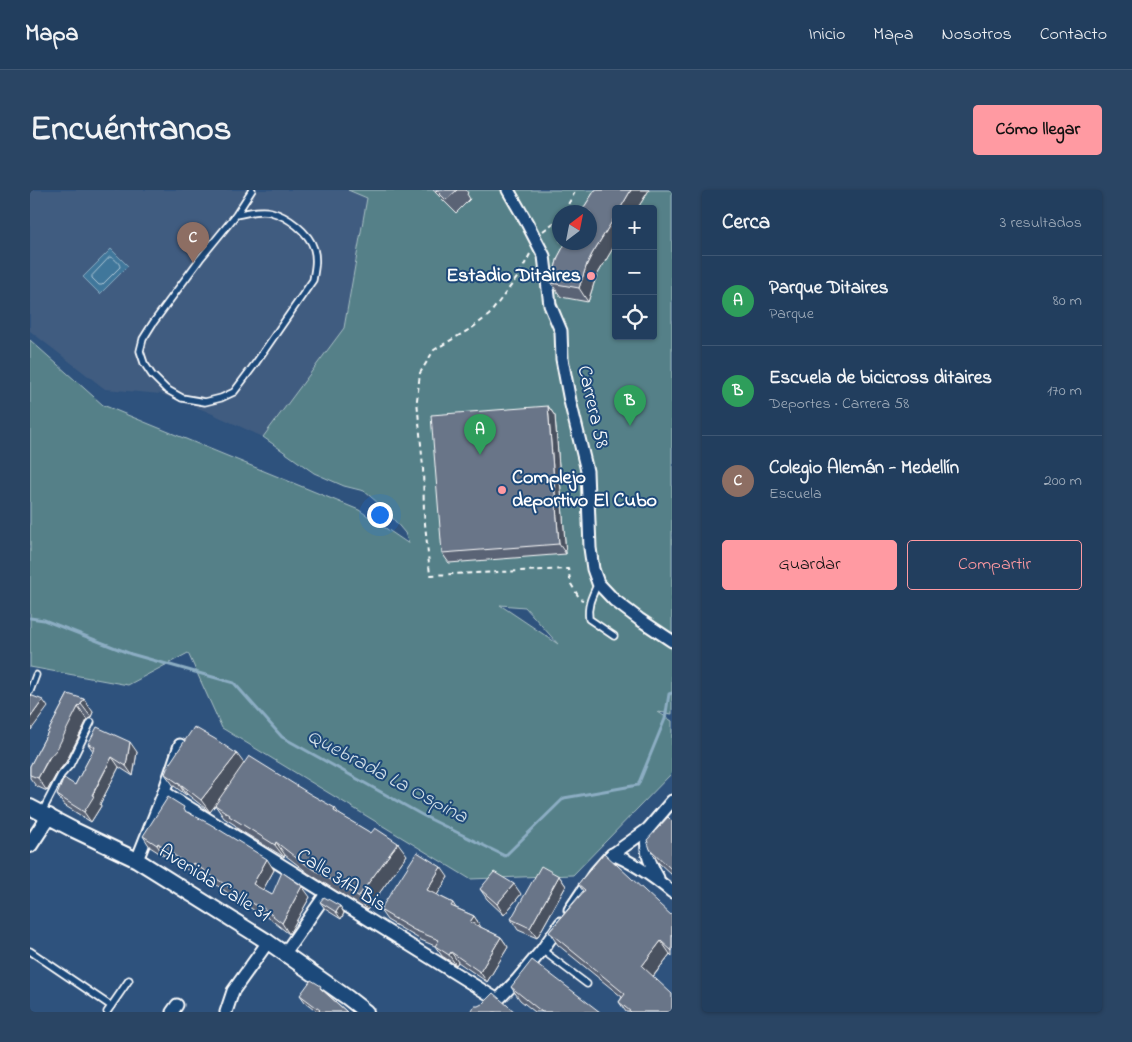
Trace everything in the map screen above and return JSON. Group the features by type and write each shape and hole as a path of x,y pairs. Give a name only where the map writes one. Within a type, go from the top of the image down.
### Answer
{"street":[{"name":"Carrera 58","path":"508,190 544,256 550,305 561,331 562,359 587,471 590,548 593,569 598,583"},
{"path":"598,583 614,600 672,641"},
{"path":"137,860 180,745"},
{"name":"Calle 31A Bis","path":"164,792 498,1000"},
{"path":"486,1012 517,980 542,950 594,874 612,854 648,829 672,801"},
{"path":"30,845 40,812"},
{"name":"Avenida Calle 31","path":"40,812 137,860 285,953 366,1012"},
{"path":"648,829 646,851 651,866 660,882"},
{"path":"612,854 639,867 672,892"},
{"path":"285,953 326,894"},
{"path":"226,1012 233,991 268,942"}],"lane":[{"path":"236,215 257,211 270,211 303,231 314,248 316,264 313,280 234,392 221,398 204,402 182,398 166,389 152,375 144,363 140,350 153,323 200,259 236,215 252,190"},
{"path":"598,583 588,609 589,619 614,636"},
{"path":"30,691 36,675"},
{"path":"40,812 61,775 70,765 91,722"},
{"path":"542,950 587,984"},
{"path":"30,951 109,1009 130,980"}],"path":[{"path":"568,205 576,190"},
{"path":"552,224 535,238 530,253 518,275 489,316 434,350 420,373 417,400 430,575 568,569 571,584 580,599 590,602"}],"shaded area":[{"path":"30,190 348,190 367,198 344,328 263,437 206,411 161,394 105,389 30,331"}],"green space":[{"path":"348,190 672,190 672,714 658,712 672,721 672,773 573,875 470,879 222,728 188,653 128,685 30,667 30,340 103,405 359,510 409,544 405,533 385,509 364,491 344,486 314,473 263,437 344,328 367,198","holes":["500,605 525,607 558,644"]}],"water":[{"path":"111,249 128,266 100,294 83,277"}],"building":[{"path":"436,190 457,190 446,200"},
{"path":"595,190 631,190 622,205 612,205 612,222 597,246 597,205 585,205"},
{"path":"562,250 594,250 587,264 579,288 551,283"},
{"name":"Complejo deportivo El Cubo","path":"548,406 559,544 442,553 431,415"},
{"path":"68,694 84,699 57,749 48,759 38,778 30,775 30,766"},
{"path":"30,695 43,700 30,718"},
{"path":"97,727 130,742 126,766 112,757 92,795 94,796 84,812 57,795 64,778 75,785 95,747 88,744"},
{"path":"194,727 237,754 201,800 165,774 168,766"},
{"path":"249,756 335,808 334,811 371,833 375,828 398,843 358,897 299,860 276,842 275,845 215,805"},
{"path":"168,797 184,807 183,810 210,824 267,859 253,884 272,895 282,872 302,886 282,923 258,904 257,906 193,863 190,867 158,843 157,845 143,836"},
{"path":"668,817 672,821 672,870 650,849 647,840"},
{"path":"417,852 441,867 427,890 453,903 451,906 474,916 470,922 501,937 480,972 451,952 449,955 435,946 439,940 414,930 380,910"},
{"path":"604,853 672,916 672,951 661,941 642,966 672,994 672,1012 631,1012 619,1002 625,994 549,932 585,890 578,884"},
{"path":"541,866 559,876 530,928 511,919"},
{"path":"494,872 514,884 497,904 480,889"},
{"path":"324,897 340,906 336,912 320,902"},
{"path":"532,960 600,1012 542,1012 511,987"},
{"path":"311,980 321,986 320,988 347,1012 318,1012 320,1010 300,995"},
{"path":"493,993 515,1012 470,1012 475,1006 482,1004"}],"waterway":[{"name":"Quebrada La Ospina","path":"30,618 44,620 131,654 234,683 282,737 424,816 505,856 564,798 638,785 665,719 669,694 672,693"}],"place":[{"name":"Colegio Alemán - Medellín","path":"193,263"},
{"name":"Estadio Ditaires","path":"591,276"},
{"name":"Escuela de bicicross ditaires","path":"630,426"},
{"name":"Parque Ditaires","path":"480,455"},
{"name":"Complejo deportivo El Cubo","path":"502,490"}]}
